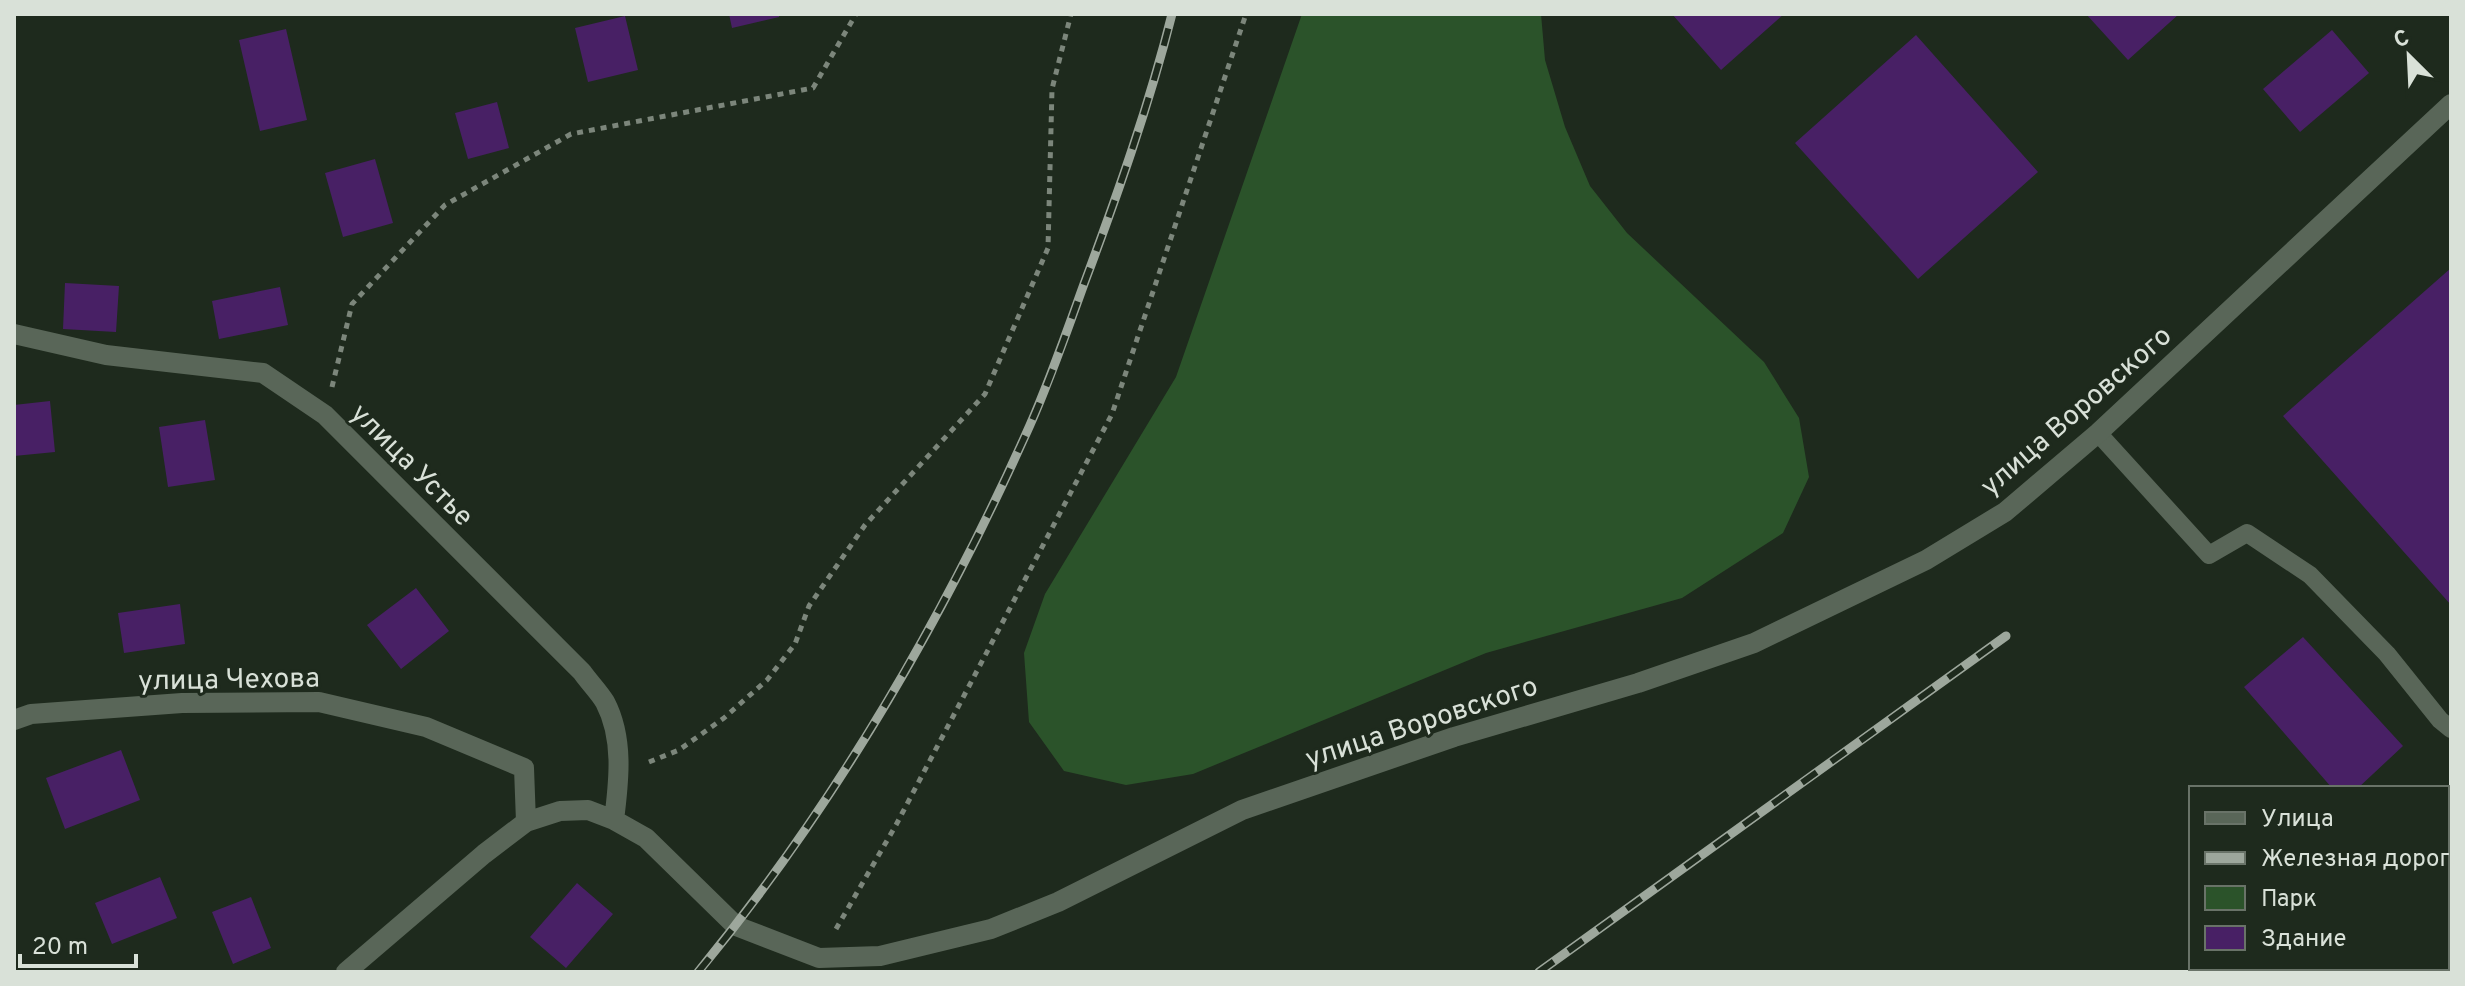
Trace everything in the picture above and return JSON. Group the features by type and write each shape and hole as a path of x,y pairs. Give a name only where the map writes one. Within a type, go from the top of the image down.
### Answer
{"street":[{"name":"улица Воровского","path":"346,972 441,889 526,822 560,811 588,810 646,838 736,926 819,958 880,956 991,929 1058,902 1242,810 1454,737 1638,683 1754,643 1926,560 2005,512 2098,433 2451,104"},
{"name":"улица Устье","path":"14,334 106,355 263,373 325,415 582,672 605,703 616,735 620,774 614,820"},
{"name":"улица Чехова","path":"14,720 31,714 182,703 319,702 426,727 524,768 526,822"}],"lane":[{"path":"2098,433 2209,555 2247,533 2310,575 2387,654 2440,720 2451,729"}],"path":[{"path":"325,415 352,304 445,205 571,134 813,88 856,14"},
{"path":"620,774 679,750 724,718 767,680 795,644 809,606 865,525 985,394 1048,248 1052,89 1071,14"},
{"path":"819,958 896,825 1112,414 1246,14"}],"green space":[{"path":"1302,14 1541,14 1545,60 1565,127 1590,186 1627,233 1764,362 1799,418 1809,477 1783,533 1682,598 1486,653 1193,774 1126,785 1064,771 1029,722 1024,653 1045,594 1176,377"}],"building":[{"path":"729,14 779,14 779,17 732,28"},
{"path":"1672,14 1784,14 1721,70"},
{"path":"2086,14 2179,14 2128,60"},
{"path":"625,16 638,70 588,82 575,28"},
{"path":"286,29 307,120 260,131 239,40"},
{"path":"2332,30 2369,73 2300,132 2263,89"},
{"path":"1916,35 2038,172 1918,279 1795,143"},
{"path":"497,102 509,148 468,159 455,113"},
{"path":"375,159 393,223 343,237 325,173"},
{"path":"2451,268 2451,605 2283,416"},
{"path":"65,283 119,286 116,332 63,329"},
{"path":"280,287 288,325 219,339 212,301"},
{"path":"50,401 55,452 14,456 14,405"},
{"path":"205,420 215,480 168,487 159,427"},
{"path":"416,588 449,631 401,669 367,625"},
{"path":"180,604 185,644 124,653 118,613"},
{"path":"2303,637 2403,746 2360,786 2330,786 2244,687"},
{"path":"121,750 140,800 65,829 46,778"},
{"path":"160,877 177,918 112,944 95,903"},
{"path":"577,883 613,914 566,968 530,937"},
{"path":"251,897 271,948 233,964 212,912"}],"railway":[{"path":"698,972 795,845 882,710 922,641 996,498 1044,391 1108,218 1143,117 1172,14"},
{"path":"1539,972 2006,636"},
{"path":"2349,972 2362,970"}]}
